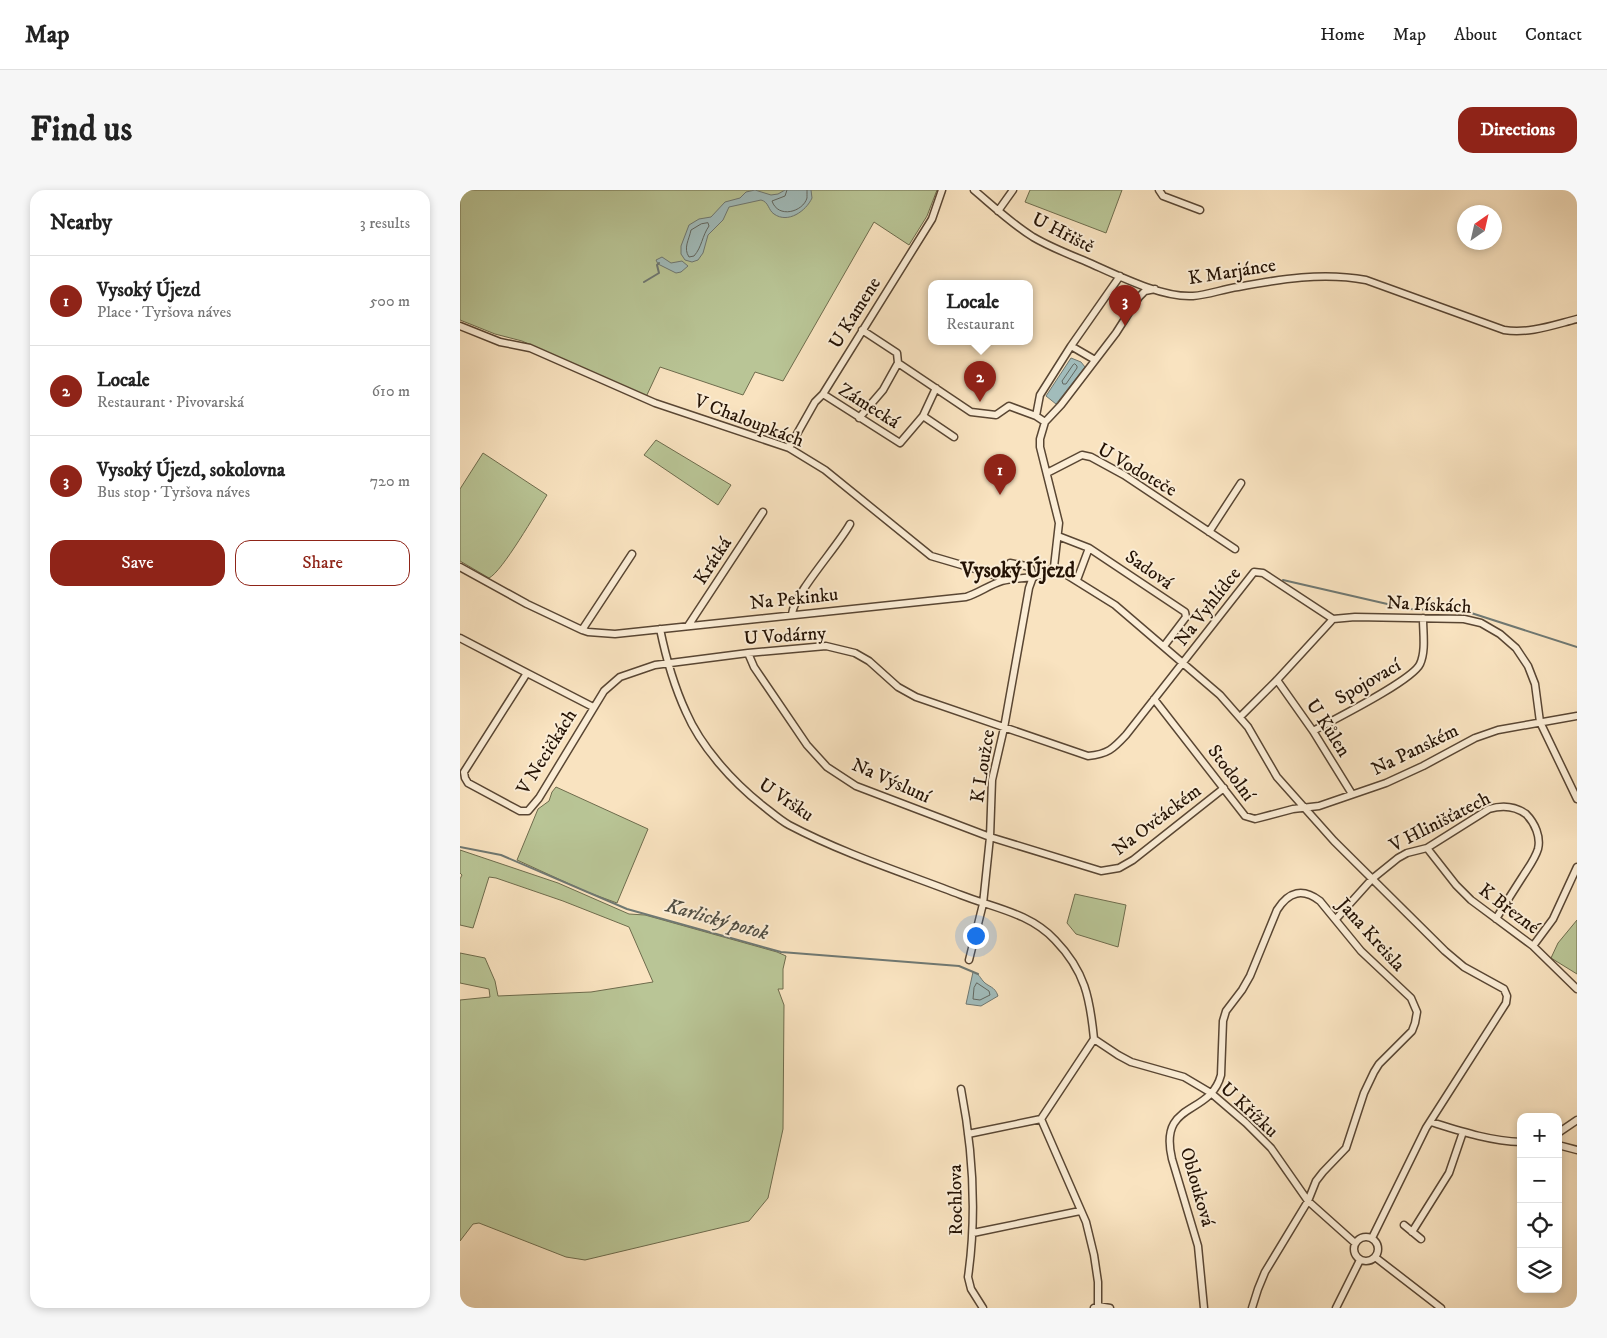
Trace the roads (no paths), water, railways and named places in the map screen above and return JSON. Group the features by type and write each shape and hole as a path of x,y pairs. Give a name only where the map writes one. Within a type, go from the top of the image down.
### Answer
{"street":[{"name":"U Kamene","path":"789,448 814,402 823,394 932,219 942,190"},
{"name":"U Hřiště","path":"974,190 1021,229 1040,241 1155,290"},
{"path":"998,211 1013,190"},
{"path":"1158,190 1163,196 1200,210"},
{"path":"1036,416 1040,396 1071,346 1120,276"},
{"name":"K Marjánce","path":"1155,290 1196,296 1283,278 1314,276 1355,278 1366,280 1504,330 1515,332 1577,320"},
{"path":"1033,577 1031,569 1026,566 1010,563 1007,567 1006,580 1033,577 1048,571 1054,566 1058,536 1058,515 1040,446 1045,422 1061,405 1096,360 1116,333 1138,297 1145,291 1155,290"},
{"name":"V Chaloupkách","path":"460,326 500,342 530,348 655,403 789,448 825,470 931,556 1006,580"},
{"path":"859,418 883,390 898,363 897,353 862,330"},
{"path":"1071,346 1096,360"},
{"path":"898,363 971,412 996,415 1009,406 1036,416 1045,422"},
{"path":"936,388 923,416 954,437"},
{"name":"Zámecká","path":"823,394 900,443 923,416"},
{"name":"U Vodoteče","path":"1047,473 1082,455 1091,457 1124,475 1235,549"},
{"path":"1209,532 1241,483"},
{"name":"Krátká","path":"688,626 763,512"},
{"path":"792,614 793,607 804,589 850,524"},
{"name":"Sadová","path":"1058,536 1090,548 1185,612 1186,616 1164,646"},
{"path":"1077,580 1090,548"},
{"path":"582,630 632,554"},
{"path":"1054,566 1115,605 1220,695 1240,717 1277,777 1372,880 1444,951 1464,967 1504,989 1506,1003 1426,1128 1372,1238"},
{"name":"Na Pekinku","path":"460,567 527,604 582,630 615,634 966,597 1006,580"},
{"name":"Na Vyhlídce","path":"1183,662 1250,574 1256,571 1263,573 1333,619"},
{"name":"K Loužce","path":"969,960 983,904 990,837 992,780 1004,728 1029,588 1033,577"},
{"name":"Na Pískách","path":"1333,619 1356,617 1424,618 1472,621 1492,628 1508,640 1523,658 1532,675 1540,722 1577,799"},
{"name":"Spojovací","path":"1313,731 1393,687 1415,672 1423,656 1424,618"},
{"path":"1240,717 1333,619"},
{"name":"U Vršku","path":"660,630 667,664 686,714 705,744 730,776 752,797 788,824 830,844 983,904 1025,918 1041,927 1066,952 1080,974 1090,1000 1094,1039"},
{"name":"V Necičkách","path":"460,638 593,707 539,798 528,810 520,811 472,786 465,778 464,772 526,673"},
{"name":"U Vodárny","path":"593,707 604,691 620,677 655,666 748,653 826,646 855,653 869,661 898,686 916,697 1088,756 1101,755 1112,750 1183,662"},
{"name":"Na Výsluní","path":"748,653 754,667 807,745 827,767 856,786 990,837"},
{"name":"U Kůlen","path":"1277,680 1313,731 1352,794"},
{"name":"Stodolní","path":"1154,699 1245,816 1255,819 1305,807"},
{"name":"Na Panském","path":"1305,807 1320,806 1386,783 1423,766 1474,738 1498,730 1577,716"},
{"name":"Na Ovčáckém","path":"990,837 1101,871 1119,868 1133,860 1224,788"},
{"name":"V Hlinišťatech","path":"1336,919 1372,880 1407,853 1427,848 1489,809 1509,806 1525,814 1536,828 1538,849 1496,919"},
{"name":"K Březné","path":"1427,848 1462,892 1533,946 1577,989"},
{"path":"1533,946 1553,918 1577,867"},
{"name":"Jana Kreisla","path":"1211,1093 1218,1083 1220,1075 1222,1021 1226,1011 1250,976 1283,901 1294,894 1305,893 1320,902 1336,919 1360,951 1411,998 1417,1012 1412,1032 1379,1064 1374,1072 1364,1093 1346,1148 1323,1172 1314,1186 1308,1201"},
{"path":"968,1134 1041,1119 1094,1039"},
{"name":"U Křížku","path":"1094,1039 1118,1056 1184,1077 1211,1093 1246,1123 1271,1148 1308,1201 1355,1243"},
{"name":"Rochlova","path":"961,1088 968,1134 974,1204 968,1278 971,1289 983,1308"},
{"name":"Oblouková","path":"1204,1308 1198,1246 1172,1159 1168,1135 1172,1124 1179,1116 1211,1093"},
{"path":"1041,1119 1086,1222 1098,1282 1096,1307 1110,1308"},
{"path":"1562,1130 1577,1120"},
{"path":"1431,1122 1463,1132 1504,1141 1517,1142"},
{"path":"1412,1232 1449,1173 1463,1132"},
{"path":"1562,1146 1577,1150"},
{"path":"1252,1308 1265,1272 1308,1201"},
{"path":"973,1233 1080,1211"},
{"path":"1404,1226 1420,1239"},
{"path":"1362,1237 1372,1238 1378,1247 1375,1257 1368,1262 1360,1260 1353,1251 1355,1243 1362,1237"},
{"path":"1375,1257 1441,1308"},
{"path":"1336,1308 1360,1260"}],"water":[{"path":"755,190 771,195 785,190 811,190 812,198 806,207 796,215 785,218 774,214 766,202 761,200 729,207 723,220 708,235 703,253 698,260 692,262 685,260 681,254 681,246 689,225 699,219 711,217 725,202 740,198 746,192"},
{"path":"662,257 671,263 682,261 688,266 681,272 676,273 658,264 656,260"},
{"path":"1071,358 1081,362 1085,367 1056,404 1046,396"},
{"path":"973,972 978,974 985,983 993,988 998,996 981,1006 966,1004"}],"waterway":[{"path":"644,282 659,273 657,265 659,263"},
{"path":"1283,580 1409,609 1465,611 1577,647"},
{"name":"Karlický potok","path":"460,847 501,855 627,909 781,952 959,966 978,974"}],"place":[{"name":"Vysoký Újezd, sokolovna","path":"1125,326"},
{"name":"Locale","path":"980,402"},
{"name":"Vysoký Újezd","path":"1000,495"}],"district":[{"name":"Vysoký Újezd","path":"1018,571"}]}
